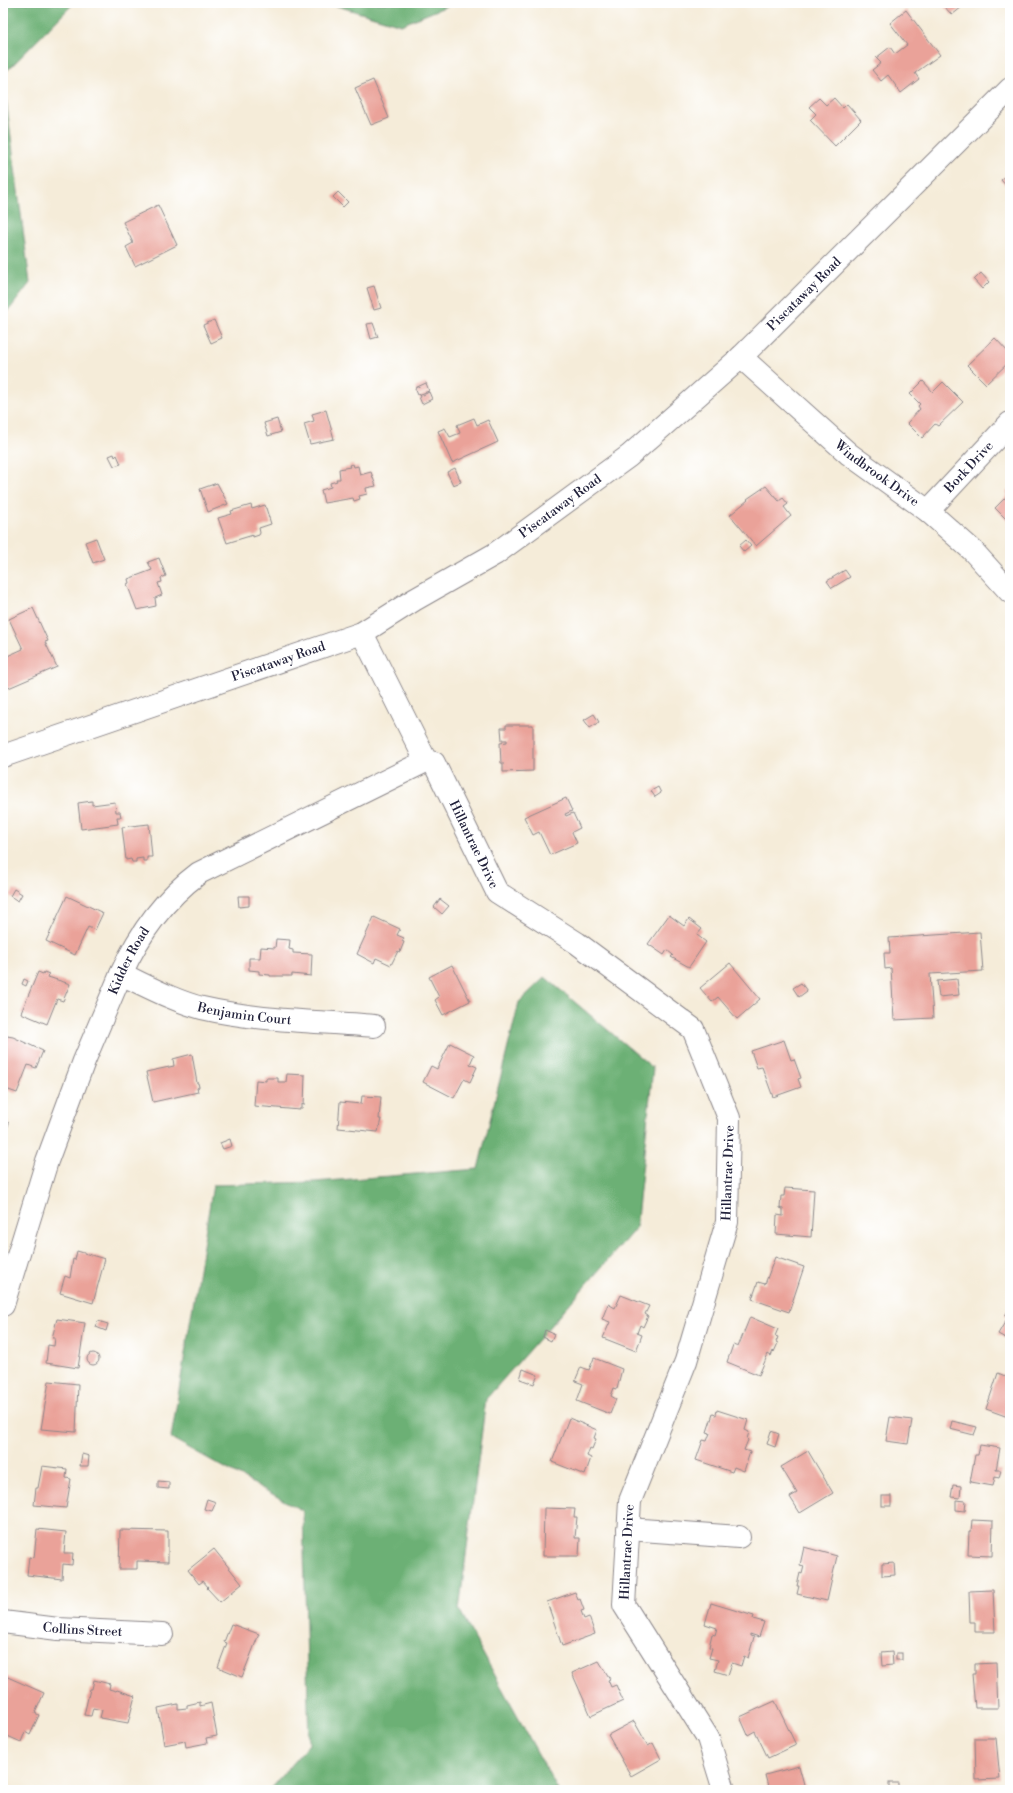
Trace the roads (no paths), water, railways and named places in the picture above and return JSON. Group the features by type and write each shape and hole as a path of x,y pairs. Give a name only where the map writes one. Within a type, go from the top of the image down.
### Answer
{"street":[{"name":"Piscataway Road","path":"3,756 362,633 427,592 495,554 629,456 742,357 1010,89"},
{"name":"Windbrook Drive","path":"742,357 849,454 928,512 972,550 1010,592"},
{"name":"Bork Drive","path":"928,512 1010,423"},
{"name":"Hillantrae Drive","path":"362,633 426,761 434,763 497,892 577,943 693,1029 730,1118 727,1222 686,1361 630,1501 624,1605 708,1738 724,1790"},
{"name":"Kidder Road","path":"3,1305 27,1220 49,1154 84,1062 130,955 153,918 183,885 200,873 426,761"},
{"name":"Benjamin Court","path":"121,974 169,996 202,1008 249,1016 374,1026"},
{"path":"628,1529 739,1537"},
{"name":"Collins Street","path":"3,1622 58,1629 162,1634"}]}
